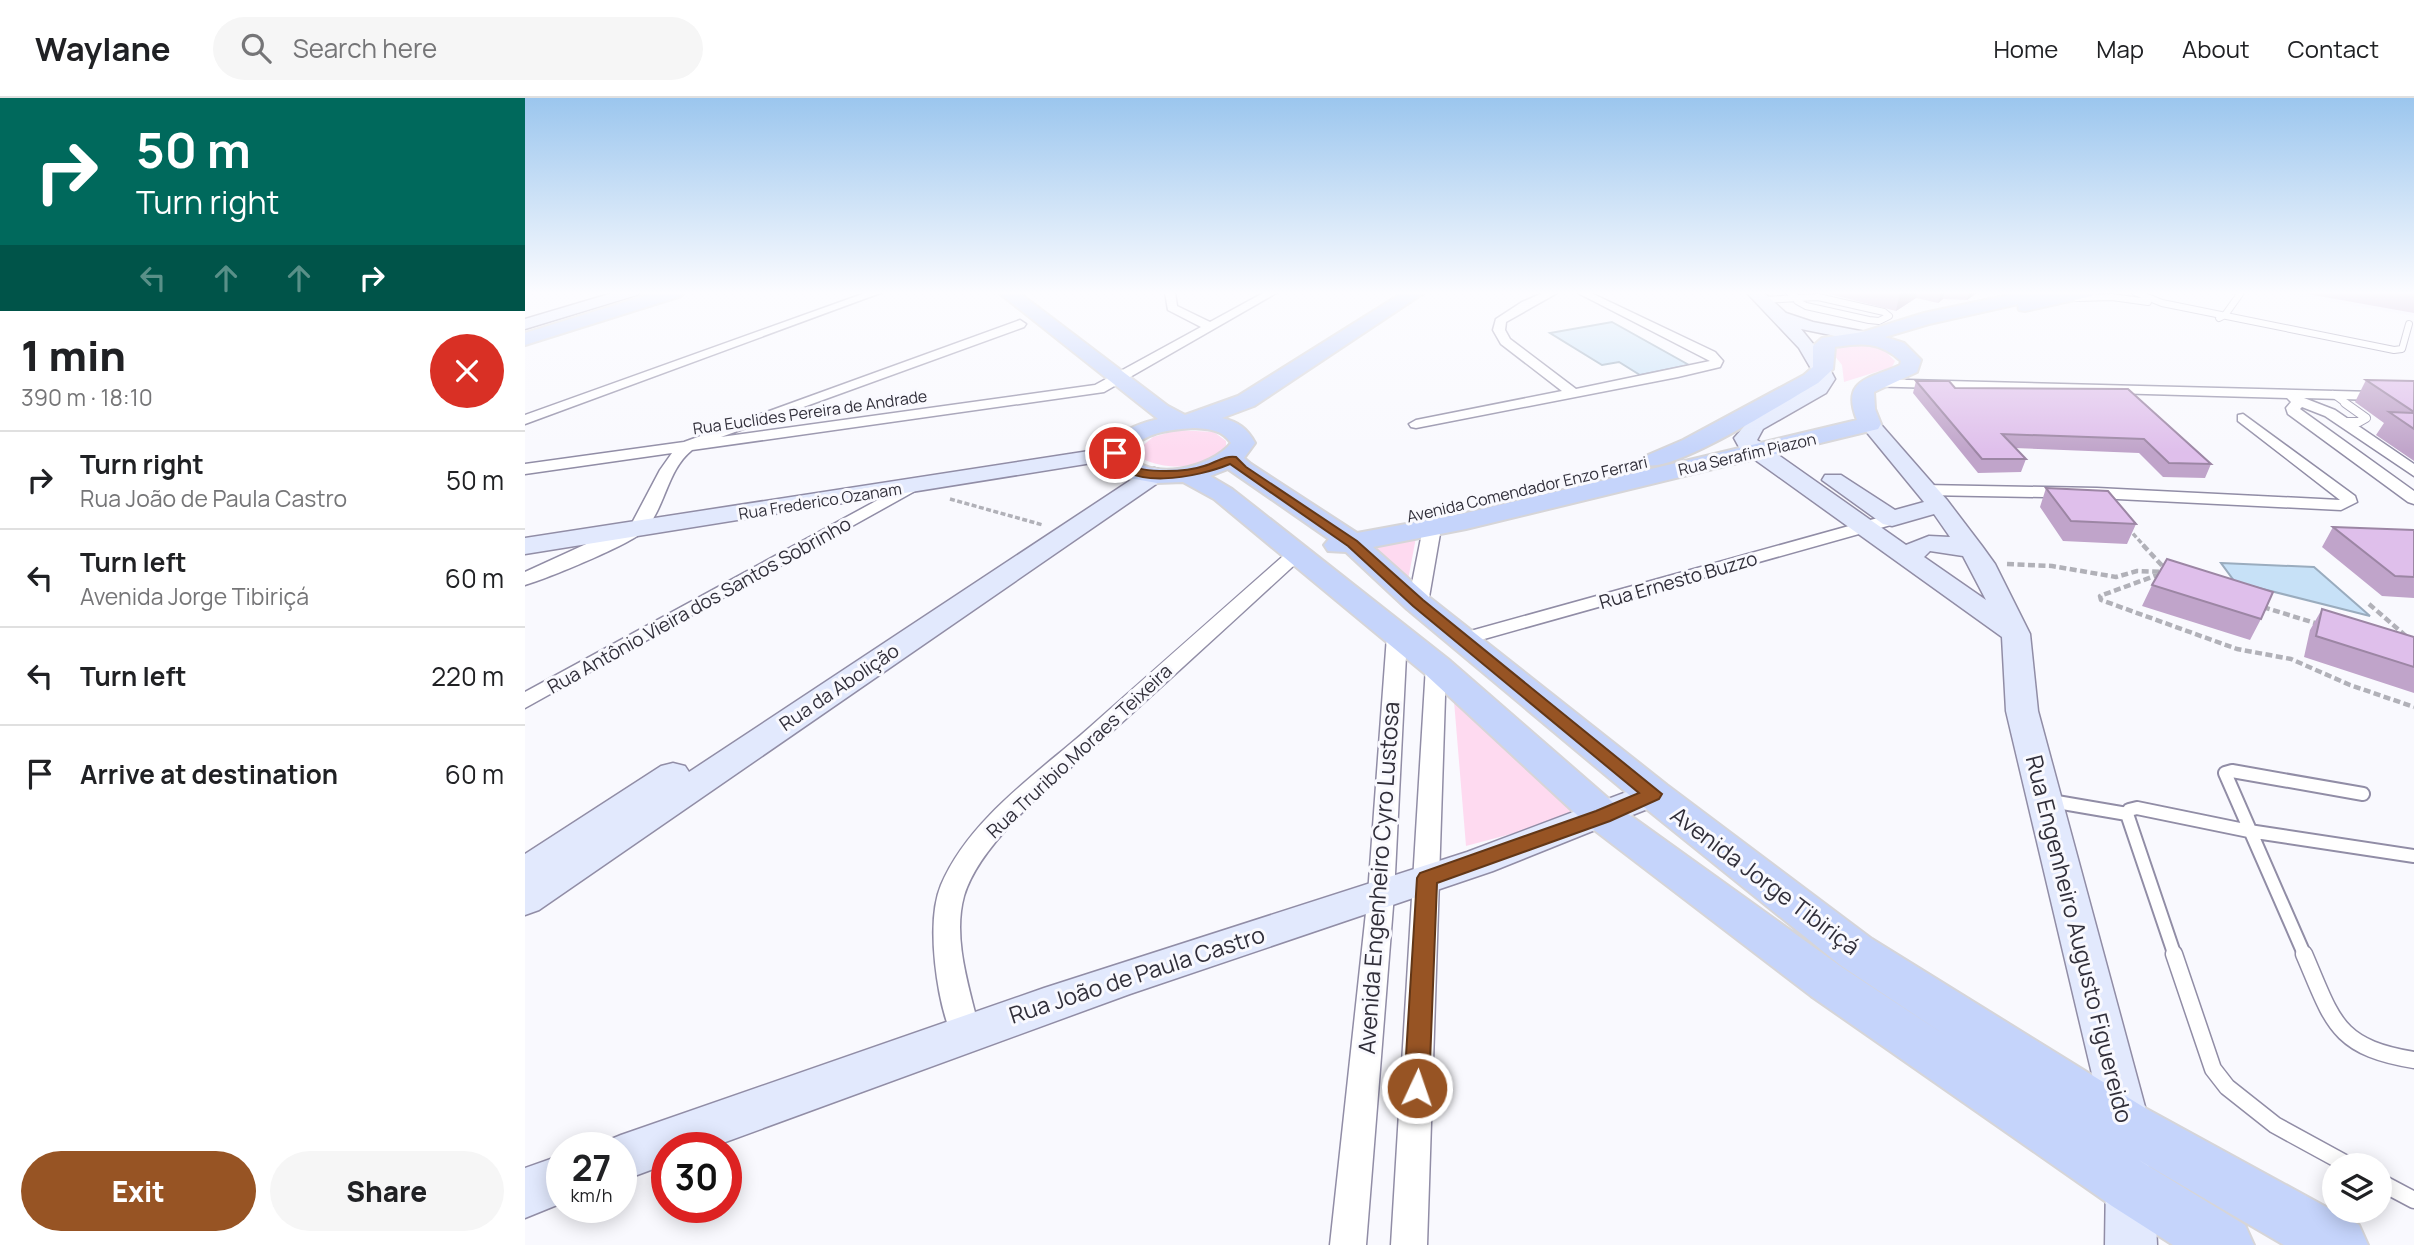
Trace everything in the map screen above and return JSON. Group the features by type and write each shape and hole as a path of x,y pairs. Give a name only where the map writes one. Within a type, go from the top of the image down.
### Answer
{"main road":[{"path":"1054,346 1104,394"},
{"path":"1067,346 1119,379 1160,411 1187,422 1221,424 1230,461 1373,346"},
{"path":"1147,468 1123,441 1131,426 1150,427 1187,422 1220,413 1247,401 1333,346"},
{"path":"1803,346 1823,369"},
{"path":"1824,346 1823,369 1826,379 1819,389 1756,425 1745,438 1756,452 2016,634"},
{"path":"1870,424 1862,408 1860,396 1870,383 1910,368 1904,354 1885,346"},
{"path":"1904,354 1908,346"},
{"name":"Avenida Comendador Enzo Ferrari","path":"1293,505 1331,516 1387,519 1425,514 1635,467 1691,445 1811,379 1823,369"},
{"name":"Rua Serafim Piazon","path":"1230,461 1259,508 1308,540 1322,545 1353,543 1431,528 1870,424"},
{"name":"Rua Engenheiro Augusto Figuereido","path":"1870,424 1977,557 2016,634 2022,711 2127,1125 2131,1245"},
{"path":"1756,425 1782,446 1892,519 1932,498"},
{"name":"Avenida Jorge Tibiriçá","path":"1147,468 1230,461 1353,543 1407,619"},
{"name":"Avenida Jorge Tibiriçá","path":"1230,461 1296,554 1407,619 1449,653 1653,794 1856,952 2127,1125 2339,1245"},
{"name":"Rua Frederico Ozanam","path":"525,546 909,488 1147,468"},
{"name":"Rua da Abolição","path":"525,872 1050,527 1147,468"},
{"name":"Rua da Abolição","path":"525,900 1147,468"},
{"path":"1919,565 1958,574 1971,572 1977,557"},
{"name":"Avenida Jorge Tibiriçá","path":"1449,653 1603,816 1827,982 2131,1187 2225,1245"},
{"name":"Rua João de Paula Castro","path":"637,1152 965,1032 1381,894 1603,816 1653,794"},
{"path":"525,1193 546,1186"}],"street":[{"path":"525,420 730,346"},
{"path":"525,579 637,529 672,462 684,447 954,346"},
{"name":"Rua Euclides Pereira de Andrade","path":"525,469 1104,394 1119,379 1178,346"},
{"path":"1511,346 1573,393"},
{"path":"1416,424 1709,366 1717,361 1691,346"},
{"path":"1904,354 1925,370 1960,379 2414,395"},
{"path":"1870,383 2285,390 2333,394 2414,395"},
{"path":"2285,390 2300,402 2330,413 2414,471"},
{"path":"2300,402 2293,411 2414,499"},
{"path":"1932,498 2097,493 2341,505 2349,502 2350,499 2242,418"},
{"name":"Rua Antônio Vieira dos Santos Sobrinho","path":"525,701 909,488"},
{"name":"Rua Ernesto Buzzo","path":"1449,653 1892,519"},
{"name":"Avenida Engenheiro Cyro Lustosa","path":"1348,1245 1407,619 1431,528"},
{"name":"Rua Truribio Moraes Teixeira","path":"965,1032 948,954 950,899 964,868 977,848 1020,802 1296,554"},
{"path":"1409,1245 1427,878 1449,653"}],"lane":[{"path":"2374,346 2397,350 2402,349 2403,346"},
{"path":"2333,394 2366,418 2359,422 2344,422"},
{"path":"2363,794 2227,772 2225,777 2334,1023 2348,1039 2364,1049 2414,1060"},
{"path":"2045,800 2127,814"},
{"path":"2127,814 2129,810 2137,808 2249,831 2414,856"},
{"path":"2127,814 2213,1069 2229,1092 2246,1107 2327,1153"},
{"path":"2392,1188 2414,1200"}],"path":[{"path":"909,488 1050,527"},
{"path":"2121,520 2168,572 2177,578"},
{"path":"1977,557 2108,576 2137,571 2168,572"},
{"path":"2168,572 2100,596 2101,600 2237,649 2291,659 2350,685 2414,707"},
{"path":"2255,604 2319,625"},
{"path":"2369,604 2414,643"}],"shaded area":[{"path":"1842,346 1868,346 1883,349 1895,361 1892,367 1844,382 1842,365 1834,355 1834,351"},
{"path":"1177,430 1214,432 1226,441 1226,446 1210,460 1187,466 1164,465 1143,459 1140,448 1153,437"},
{"path":"1417,532 1408,580 1367,543"},
{"path":"1454,701 1582,815 1466,846"}],"water":[{"path":"1570,346 1654,346 1689,365 1640,375 1619,362 1602,365"},
{"path":"2221,563 2314,567 2370,616 2235,582"}],"building":[{"path":"2366,380 2414,381 2414,412"},
{"path":"1916,381 1949,381 1955,388 2128,389 2211,464 2169,463 2144,439 2002,434 2026,459 1982,459"},
{"path":"2389,412 2414,413 2414,429"},
{"path":"2046,488 2108,491 2136,524 2071,521"},
{"path":"2333,527 2414,530 2414,577 2395,576"},
{"path":"2167,559 2273,592 2261,619 2152,585"},
{"path":"2322,609 2414,637 2414,667 2316,636"}],"route":[{"path":"1115,453 1117,461 1127,469 1170,476 1204,471 1231,459 1293,505 1353,543 1418,603 1653,794 1603,816 1427,878 1417,1088"}]}
